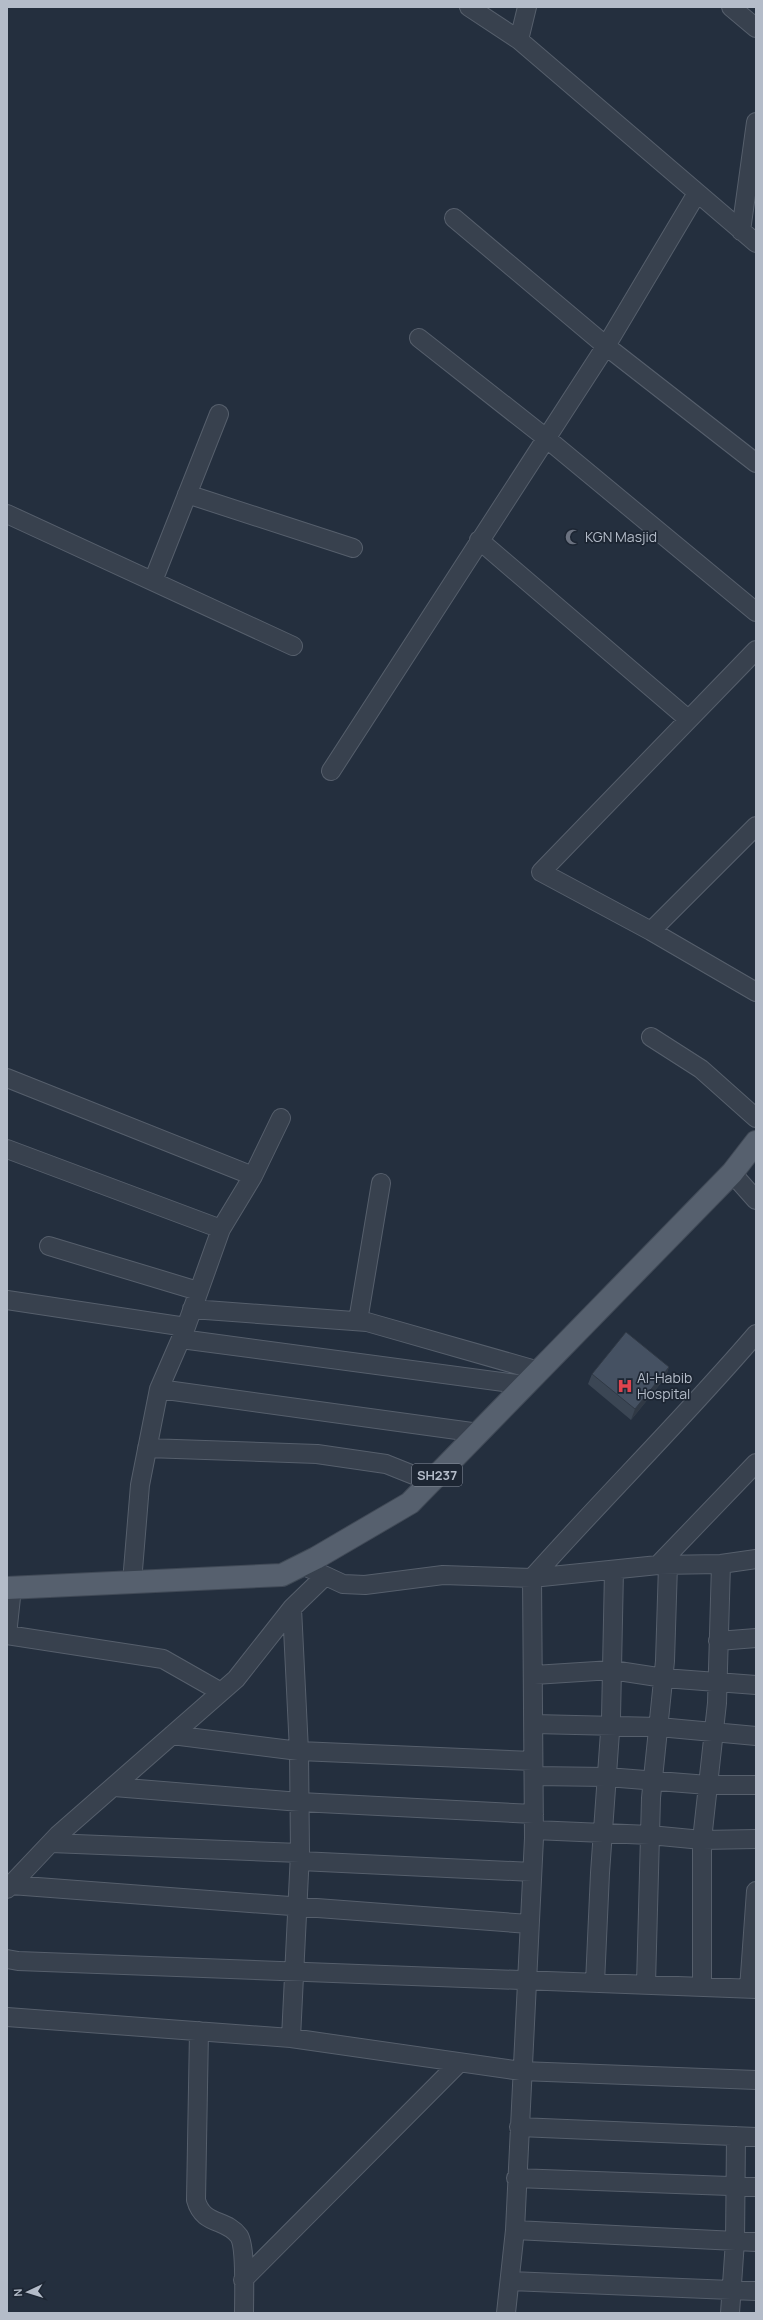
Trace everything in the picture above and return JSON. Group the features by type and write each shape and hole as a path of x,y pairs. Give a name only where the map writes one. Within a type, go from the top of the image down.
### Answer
{"main road":[{"name":"SH237","path":"10,1588 282,1575 410,1503 732,1173 756,1142"}],"street":[{"path":"469,7 519,40 756,243"},
{"path":"519,40 527,7"},
{"path":"731,7 756,28"},
{"path":"741,231 756,122"},
{"path":"331,771 479,540 606,346 697,193"},
{"path":"454,218 606,346 756,463"},
{"path":"419,338 546,438 756,612"},
{"path":"153,581 219,414"},
{"path":"187,494 353,548"},
{"path":"7,514 293,646"},
{"path":"479,540 688,719"},
{"path":"756,650 541,872 651,931 756,992"},
{"path":"651,931 756,826"},
{"path":"651,1037 701,1069 756,1118"},
{"path":"7,1078 252,1176"},
{"path":"132,1582 140,1485 159,1389 184,1333 221,1229 252,1176 281,1118"},
{"path":"7,1149 221,1229"},
{"path":"732,1173 756,1200"},
{"path":"358,1321 381,1183"},
{"path":"49,1246 198,1291"},
{"path":"7,1300 184,1333 532,1378"},
{"path":"192,1309 358,1321 386,1326 532,1378"},
{"path":"506,2313 515,2230 516,2178 534,1822 534,1675 532,1578 598,1504 708,1390 756,1334"},
{"path":"159,1389 479,1433"},
{"path":"147,1448 317,1454 386,1464 431,1482"},
{"path":"646,1984 653,1780 664,1678 663,1565 756,1463"},
{"path":"302,1565 343,1584 365,1585 443,1575 532,1578 663,1565 721,1564 756,1559"},
{"path":"702,1986 702,1840 714,1733 721,1564"},
{"path":"595,1983 610,1727 614,1570"},
{"path":"9,1887 51,1843 236,1679 292,1608 325,1576"},
{"path":"10,1588 7,1635 163,1660 221,1692"},
{"path":"292,1608 300,1802 300,1857 292,2038"},
{"path":"718,1641 756,1638"},
{"path":"534,1675 612,1670 664,1678 756,1685"},
{"path":"534,1724 659,1727 756,1736"},
{"path":"172,1735 299,1751 534,1769 607,1777 708,1785 756,1785"},
{"path":"114,1787 534,1822 603,1833 650,1835 702,1840 756,1839"},
{"path":"51,1843 532,1872"},
{"path":"9,1887 529,1924"},
{"path":"7,1959 18,1961 752,1989 756,1891"},
{"path":"7,2017 292,2038 521,2071 756,2080"},
{"path":"200,2031 196,2200 201,2213 228,2228 239,2237 243,2249 244,2313"},
{"path":"243,2280 459,2062"},
{"path":"519,2128 756,2137"},
{"path":"730,2313 735,2241 736,2136"},
{"path":"516,2178 756,2187"},
{"path":"515,2230 756,2242"},
{"path":"510,2281 756,2292"}],"building":[{"path":"626,1332 669,1367 635,1409 592,1374"}],"place":[{"name":"KGN Masjid","path":"573,537"},
{"name":"Al-Habib Hospital","path":"625,1386"}]}
